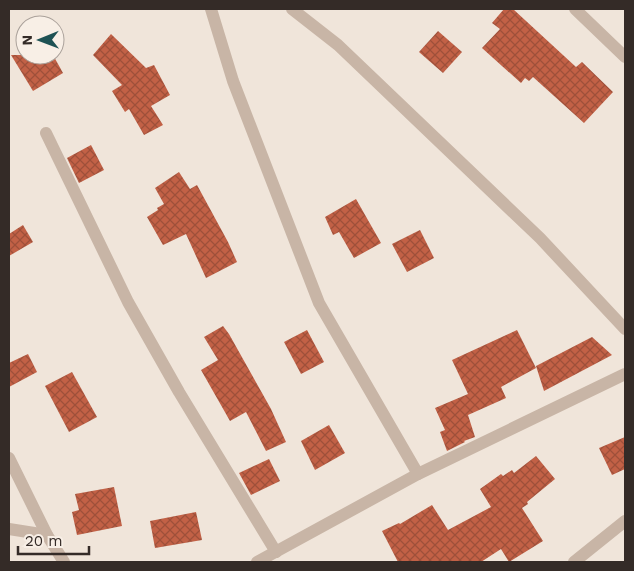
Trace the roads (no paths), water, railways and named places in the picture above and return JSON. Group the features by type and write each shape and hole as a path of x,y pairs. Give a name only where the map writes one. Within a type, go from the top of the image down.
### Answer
{"street":[{"path":"211,9 233,81 319,303 418,474"},
{"path":"292,9 338,44 540,238 623,324"},
{"path":"576,9 625,57"},
{"path":"46,133 128,302 179,392 276,552"},
{"path":"257,562 418,474 625,374"},
{"path":"9,458 47,535 64,562"},
{"path":"574,562 625,521"},
{"path":"9,529 47,535"}]}
